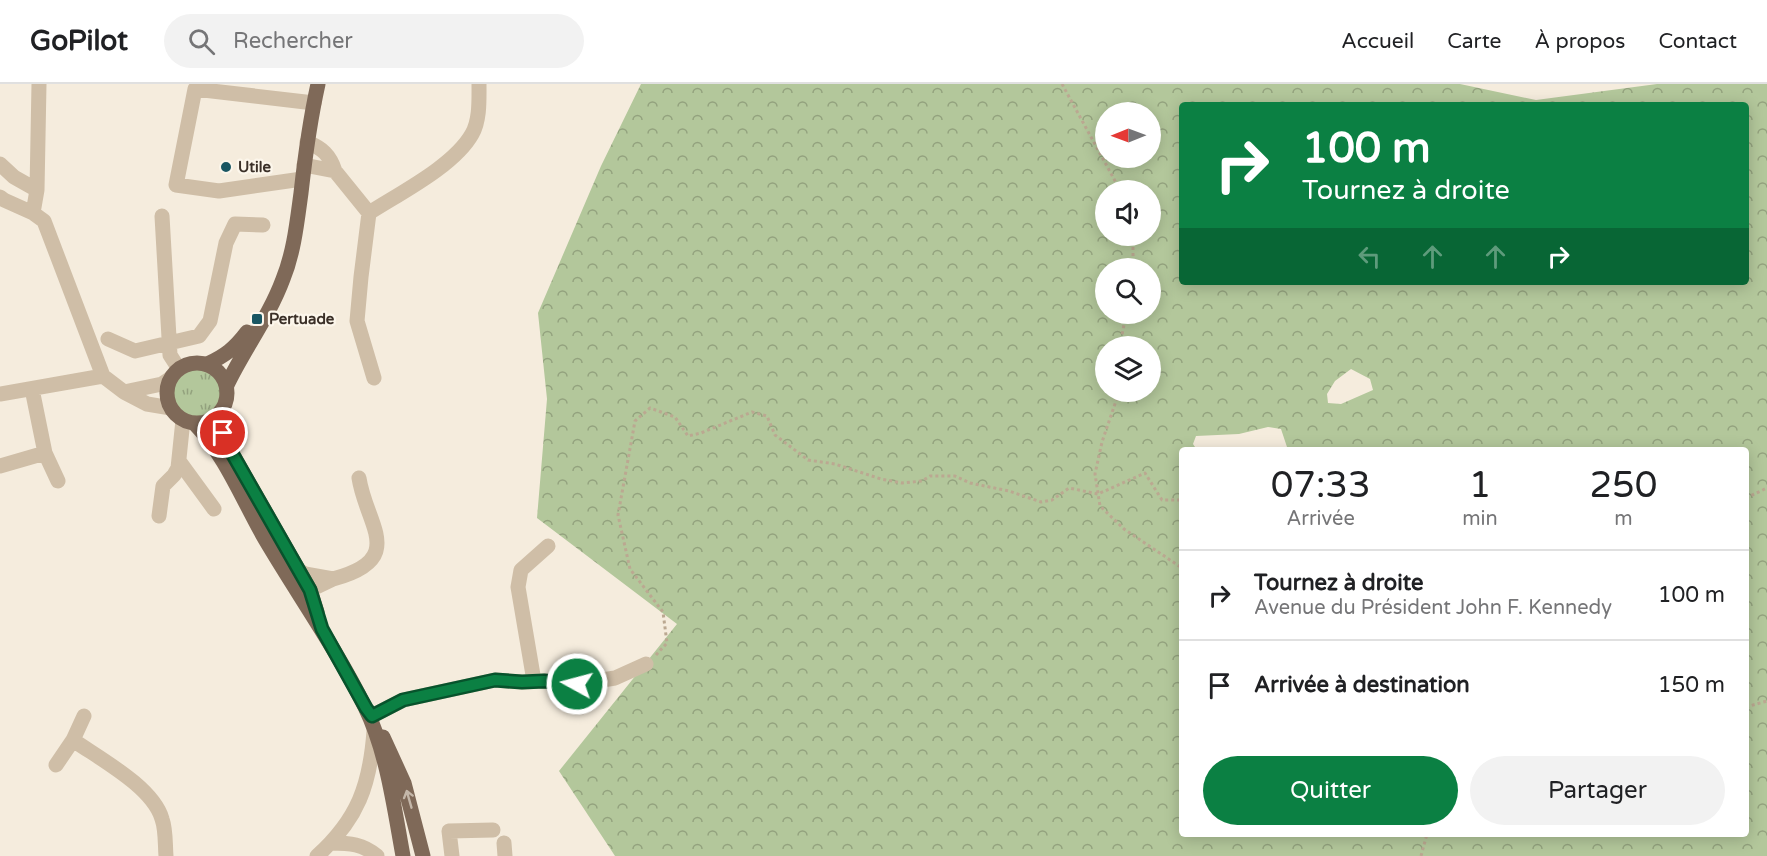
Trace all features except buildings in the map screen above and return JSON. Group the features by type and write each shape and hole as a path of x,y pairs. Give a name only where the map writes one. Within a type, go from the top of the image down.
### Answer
{"main road":[{"path":"227,385 275,297 290,258 318,84"},
{"path":"275,297 235,348 225,356 207,364 192,363 175,373 167,393 171,408 209,439 230,471 258,526 295,577"},
{"path":"207,364 220,372 227,385 227,399 222,412 223,433 229,448 322,629 392,753 404,783 423,856"},
{"path":"188,422 209,421 222,412"},
{"path":"310,590 322,629"},
{"path":"371,719 394,804 403,856"}],"street":[{"path":"33,213 37,190 39,84"},
{"path":"369,213 434,171 460,149 473,133 479,107 479,84"},
{"path":"314,104 195,89 176,185 219,191 303,172 335,171"},
{"path":"307,142 321,148 332,160 335,171 369,213 357,321 374,378"},
{"path":"0,164 14,177 37,190"},
{"path":"0,196 44,221 103,376 124,392 147,404 171,408"},
{"path":"124,392 155,386 175,373 170,355 162,216"},
{"path":"108,339 135,351 199,336 210,321 226,243 235,224 262,225"},
{"path":"0,394 103,376"},
{"path":"32,389 45,453 58,481"},
{"path":"159,516 161,491 174,475 180,461 188,422"},
{"path":"0,466 45,453"},
{"path":"180,461 214,509"},
{"path":"295,577 310,590 364,567 375,555 378,537 371,514 362,496 359,478"},
{"path":"534,681 518,587 522,570 548,546"},
{"path":"295,577 305,574 333,579"},
{"path":"317,856 351,819 360,800 371,763 371,719 403,700 495,680 577,684 615,678 646,664"},
{"path":"56,765 74,740 84,716"},
{"path":"74,740 140,787 153,799 162,819 166,856"},
{"path":"452,856 449,831 493,830"},
{"path":"331,843 363,846 377,856"}],"path":[{"path":"1062,84 1115,180"},
{"path":"1116,402 1102,442 1095,474 1100,506 1124,529 1179,566"},
{"path":"646,664 667,644 663,612 630,569 618,515 635,421 650,408 675,417 688,436 700,434 752,412 767,416 775,435 808,460 835,464 848,470 902,483 922,481 930,476 956,476 970,483 1009,490 1041,502 1052,500 1069,488 1098,494 1145,473 1162,500 1179,500"},
{"path":"1749,497 1767,488"},
{"path":"1749,706 1767,701"},
{"path":"1421,856 1426,837"}],"green space":[{"path":"641,84 1460,84 1536,100 1657,84 1767,84 1767,856 615,856 559,771 677,624 537,518 547,399 538,313 601,166","holes":["1351,369 1370,379 1373,390 1341,404 1328,403 1327,394 1335,381"]},
{"path":"198,363 215,368 223,376 228,393 223,410 215,418 198,423 181,418 173,410 168,393 173,376 181,368"}],"place":[{"name":"Utile","path":"226,167"},
{"name":"Pertuade","path":"257,319"}],"route":[{"path":"223,433 229,448 310,590 322,629 372,716 403,700 495,680 577,684"}]}
